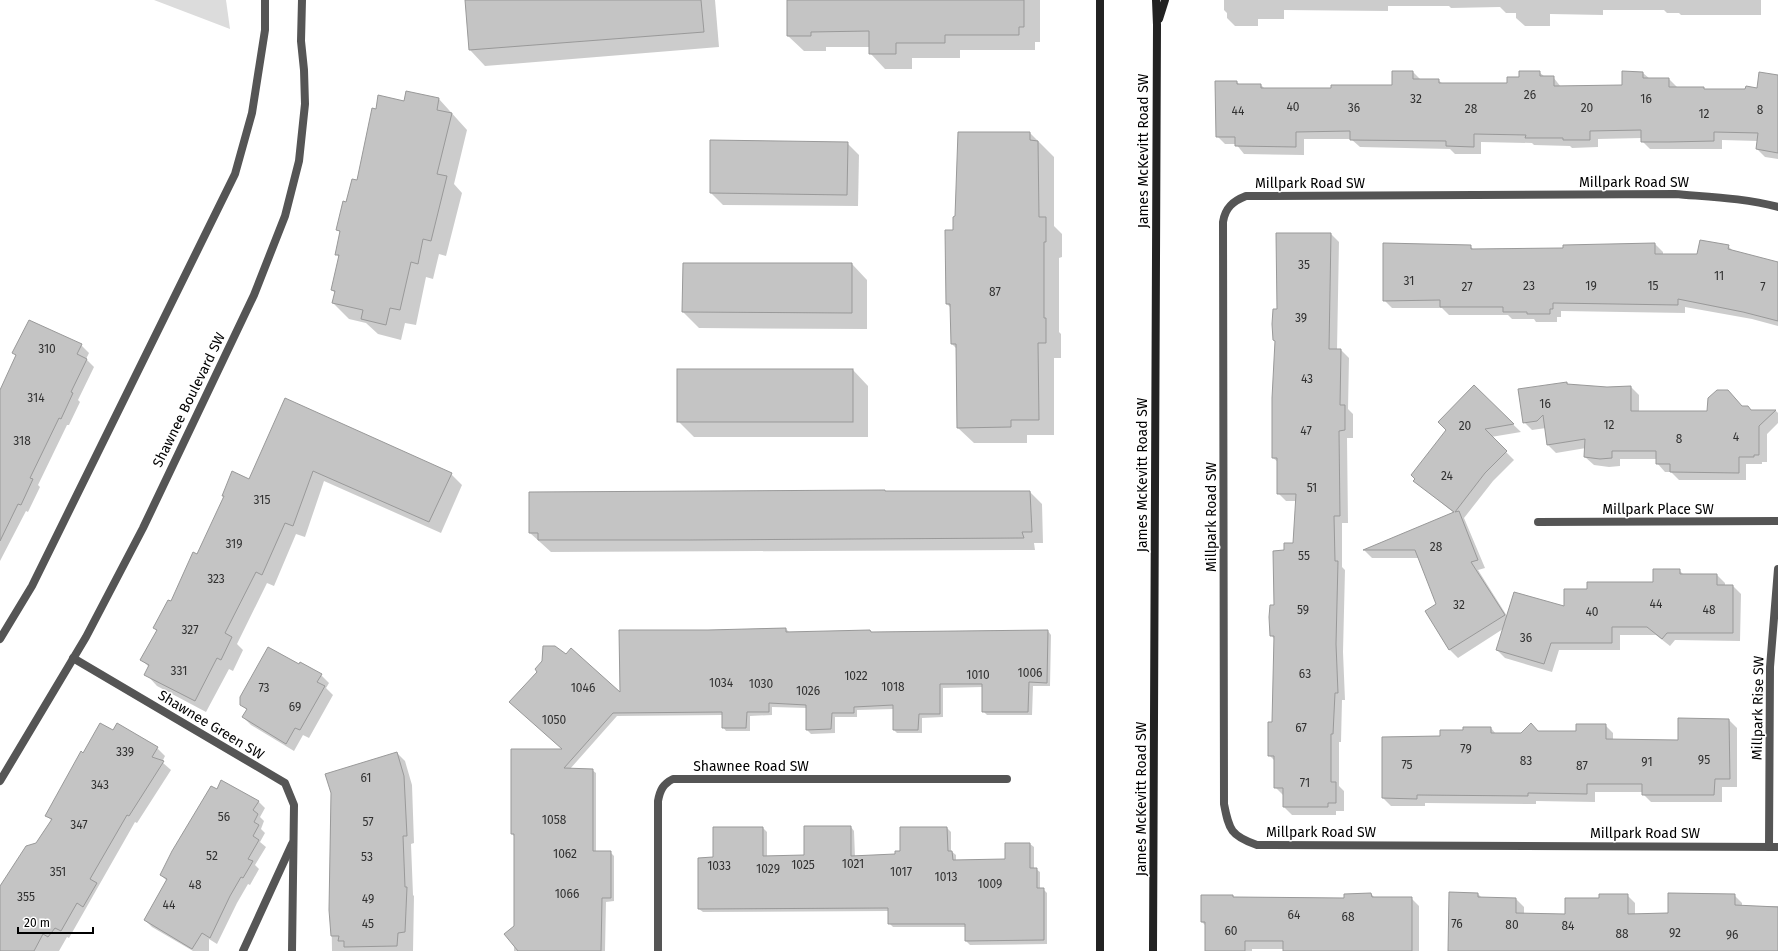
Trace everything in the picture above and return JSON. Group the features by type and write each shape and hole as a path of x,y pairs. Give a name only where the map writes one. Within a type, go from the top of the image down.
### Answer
{"main road":[{"path":"1100,0 1100,951"},
{"name":"James McKevitt Road SW","path":"1153,951 1156,0"},
{"path":"1157,25 1165,0"}],"street":[{"path":"0,639 32,586 235,174 252,113 265,30 265,0"},
{"name":"Shawnee Boulevard SW","path":"0,781 73,658 143,528 254,295 284,216 299,161 305,104 301,41 302,0"},
{"name":"Millpark Road SW","path":"1774,847 1257,845 1235,835 1228,822 1224,804 1223,222 1225,213 1230,205 1246,196 1675,194 1725,198 1778,207"},
{"name":"Millpark Place SW","path":"1538,522 1778,521"},
{"name":"Millpark Rise SW","path":"1774,847 1770,667 1778,569"},
{"name":"Shawnee Green SW","path":"73,658 285,783 294,805 292,951"},
{"name":"Shawnee Road SW","path":"658,951 658,801 660,790 666,783 673,779 1007,779"},
{"name":"Shawnee Green SW","path":"243,951 293,841"}],"shaded area":[{"path":"154,0 226,0 230,29"}],"building":[{"path":"465,0 701,0 704,32 469,50"},
{"path":"787,0 1024,0 1024,27 1019,27 1019,35 945,35 945,43 896,43 896,54 869,54 869,31 811,32 811,36 787,36"},
{"path":"1392,71 1413,71 1413,79 1439,79 1439,83 1507,83 1507,77 1519,77 1519,71 1540,71 1540,76 1554,76 1554,86 1622,85 1622,71 1643,72 1643,78 1669,78 1669,87 1704,87 1704,89 1745,89 1746,86 1757,88 1759,72 1778,75 1778,153 1756,149 1758,133 1714,132 1714,141 1669,142 1641,142 1641,130 1590,131 1590,140 1525,138 1526,135 1474,134 1474,147 1446,146 1446,141 1350,140 1350,131 1296,132 1296,147 1235,146 1235,137 1216,137 1215,81 1237,81 1237,84 1261,84 1261,88 1331,88 1331,85 1392,85"},
{"path":"406,91 439,98 437,110 452,113 437,174 447,176 431,241 423,239 418,264 411,262 400,310 390,308 386,325 361,319 363,310 332,303 335,291 331,290 339,255 335,255 340,231 336,230 343,201 346,202 352,179 357,180 372,108 376,109 378,95 404,101"},
{"path":"958,132 1030,132 1030,140 1038,141 1039,217 1046,217 1046,242 1044,242 1044,318 1046,318 1046,343 1038,343 1039,420 1011,420 1011,427 957,428 956,344 951,344 950,304 946,304 945,230 953,230 953,217 955,216"},
{"path":"710,140 848,142 847,195 710,193"},
{"path":"1276,233 1331,233 1329,349 1341,349 1340,405 1345,405 1345,430 1339,431 1340,516 1334,516 1335,561 1338,561 1336,644 1338,693 1335,693 1333,734 1331,734 1331,782 1336,782 1336,803 1328,803 1328,807 1283,807 1283,788 1274,788 1274,756 1268,756 1268,722 1272,722 1274,636 1270,636 1269,617 1270,605 1274,605 1273,551 1284,550 1284,543 1293,543 1296,494 1277,494 1277,458 1272,458 1272,398 1275,341 1273,340 1272,324 1273,309 1277,309"},
{"path":"1700,240 1729,245 1728,249 1778,262 1778,321 1743,312 1678,299 1678,305 1553,303 1553,309 1550,309 1550,314 1503,312 1503,307 1440,307 1440,300 1383,301 1383,243 1471,245 1471,249 1563,248 1563,245 1655,243 1655,254 1697,254"},
{"path":"683,263 852,263 852,313 682,312"},
{"path":"29,320 82,344 77,354 87,359 71,392 73,393 61,419 59,418 30,478 33,479 21,505 18,504 0,541 0,390 16,355 12,353"},
{"path":"677,369 853,369 853,422 677,422"},
{"path":"1567,382 1567,384 1607,387 1631,386 1631,411 1707,411 1708,398 1717,390 1728,390 1742,406 1748,406 1751,410 1776,410 1759,426 1759,455 1754,455 1754,457 1739,457 1739,473 1670,472 1670,464 1656,464 1656,451 1612,451 1612,458 1600,459 1584,457 1585,439 1547,445 1543,415 1537,421 1523,423 1518,389"},
{"path":"1474,385 1514,424 1485,429 1507,451 1485,473 1455,512 1459,511 1478,560 1471,562 1505,615 1449,650 1425,611 1436,604 1415,550 1363,550 1454,512 1413,481 1415,479 1411,475 1446,430 1438,422"},
{"path":"285,398 452,473 429,522 313,471 293,526 285,523 262,575 256,572 225,633 232,637 221,660 217,658 195,701 144,675 149,665 140,660 157,630 153,628 168,600 171,601 193,552 197,554 224,496 222,496 232,471 249,479"},
{"path":"885,490 1030,491 1032,532 1022,532 1024,538 689,540 538,540 538,533 529,533 529,492"},
{"path":"1653,569 1680,569 1680,574 1717,574 1717,585 1733,585 1733,633 1667,633 1662,639 1647,627 1612,627 1612,643 1551,643 1544,664 1496,650 1514,592 1564,606 1564,589 1587,589 1587,582 1653,582"},
{"path":"786,628 786,632 870,630 871,632 1048,630 1047,683 1029,682 1028,712 982,712 982,684 940,684 940,714 919,714 918,730 893,730 893,705 854,707 854,713 832,713 831,729 806,730 806,705 769,703 769,712 747,712 746,728 722,728 722,712 613,713 564,768 593,769 593,851 611,851 611,898 602,898 601,951 518,951 504,934 514,926 514,834 511,834 511,749 562,749 509,702 537,672 535,669 542,661 543,646 555,646 566,654 571,648 620,692 619,630"},
{"path":"268,647 299,664 300,662 322,674 317,682 325,686 300,730 295,728 286,744 242,717 247,709 240,705 240,697"},
{"path":"1678,718 1729,719 1730,779 1715,779 1714,795 1642,795 1642,784 1587,784 1587,794 1528,793 1528,796 1417,795 1417,799 1382,798 1382,737 1440,736 1440,730 1463,730 1463,727 1491,727 1491,733 1521,733 1531,723 1538,731 1576,731 1576,724 1606,724 1606,739 1678,740"},
{"path":"100,723 113,730 117,723 158,747 152,757 164,761 129,816 127,815 90,879 97,883 83,907 77,903 61,931 55,928 48,937 43,934 34,951 0,951 0,886 26,846 36,843 52,819 45,816 81,751 83,753"},
{"path":"397,752 404,776 407,836 403,836 405,887 407,887 405,932 398,933 397,946 344,947 344,941 338,941 339,936 331,936 329,910 331,793 325,774"},
{"path":"221,780 259,801 253,810 258,814 254,822 259,825 253,836 259,840 248,859 253,861 243,878 241,877 230,896 210,938 202,933 192,949 144,920 167,879 160,875 172,851 211,786 217,789"},
{"path":"804,826 851,826 851,856 895,854 895,851 900,851 900,827 947,827 948,851 952,851 953,860 1005,859 1005,843 1030,843 1030,868 1037,868 1037,888 1044,888 1044,940 965,941 965,924 888,924 888,908 698,909 698,858 713,857 713,827 763,827 763,856 804,855"},
{"path":"1449,892 1478,893 1478,897 1516,898 1516,913 1565,914 1565,898 1599,898 1599,894 1628,894 1628,914 1668,913 1668,893 1735,894 1735,905 1778,907 1778,951 1448,951"},
{"path":"1371,893 1372,897 1412,897 1412,951 1283,951 1283,941 1245,941 1245,951 1205,951 1205,922 1201,922 1201,895 1233,895 1233,897 1344,898 1344,894"}]}
